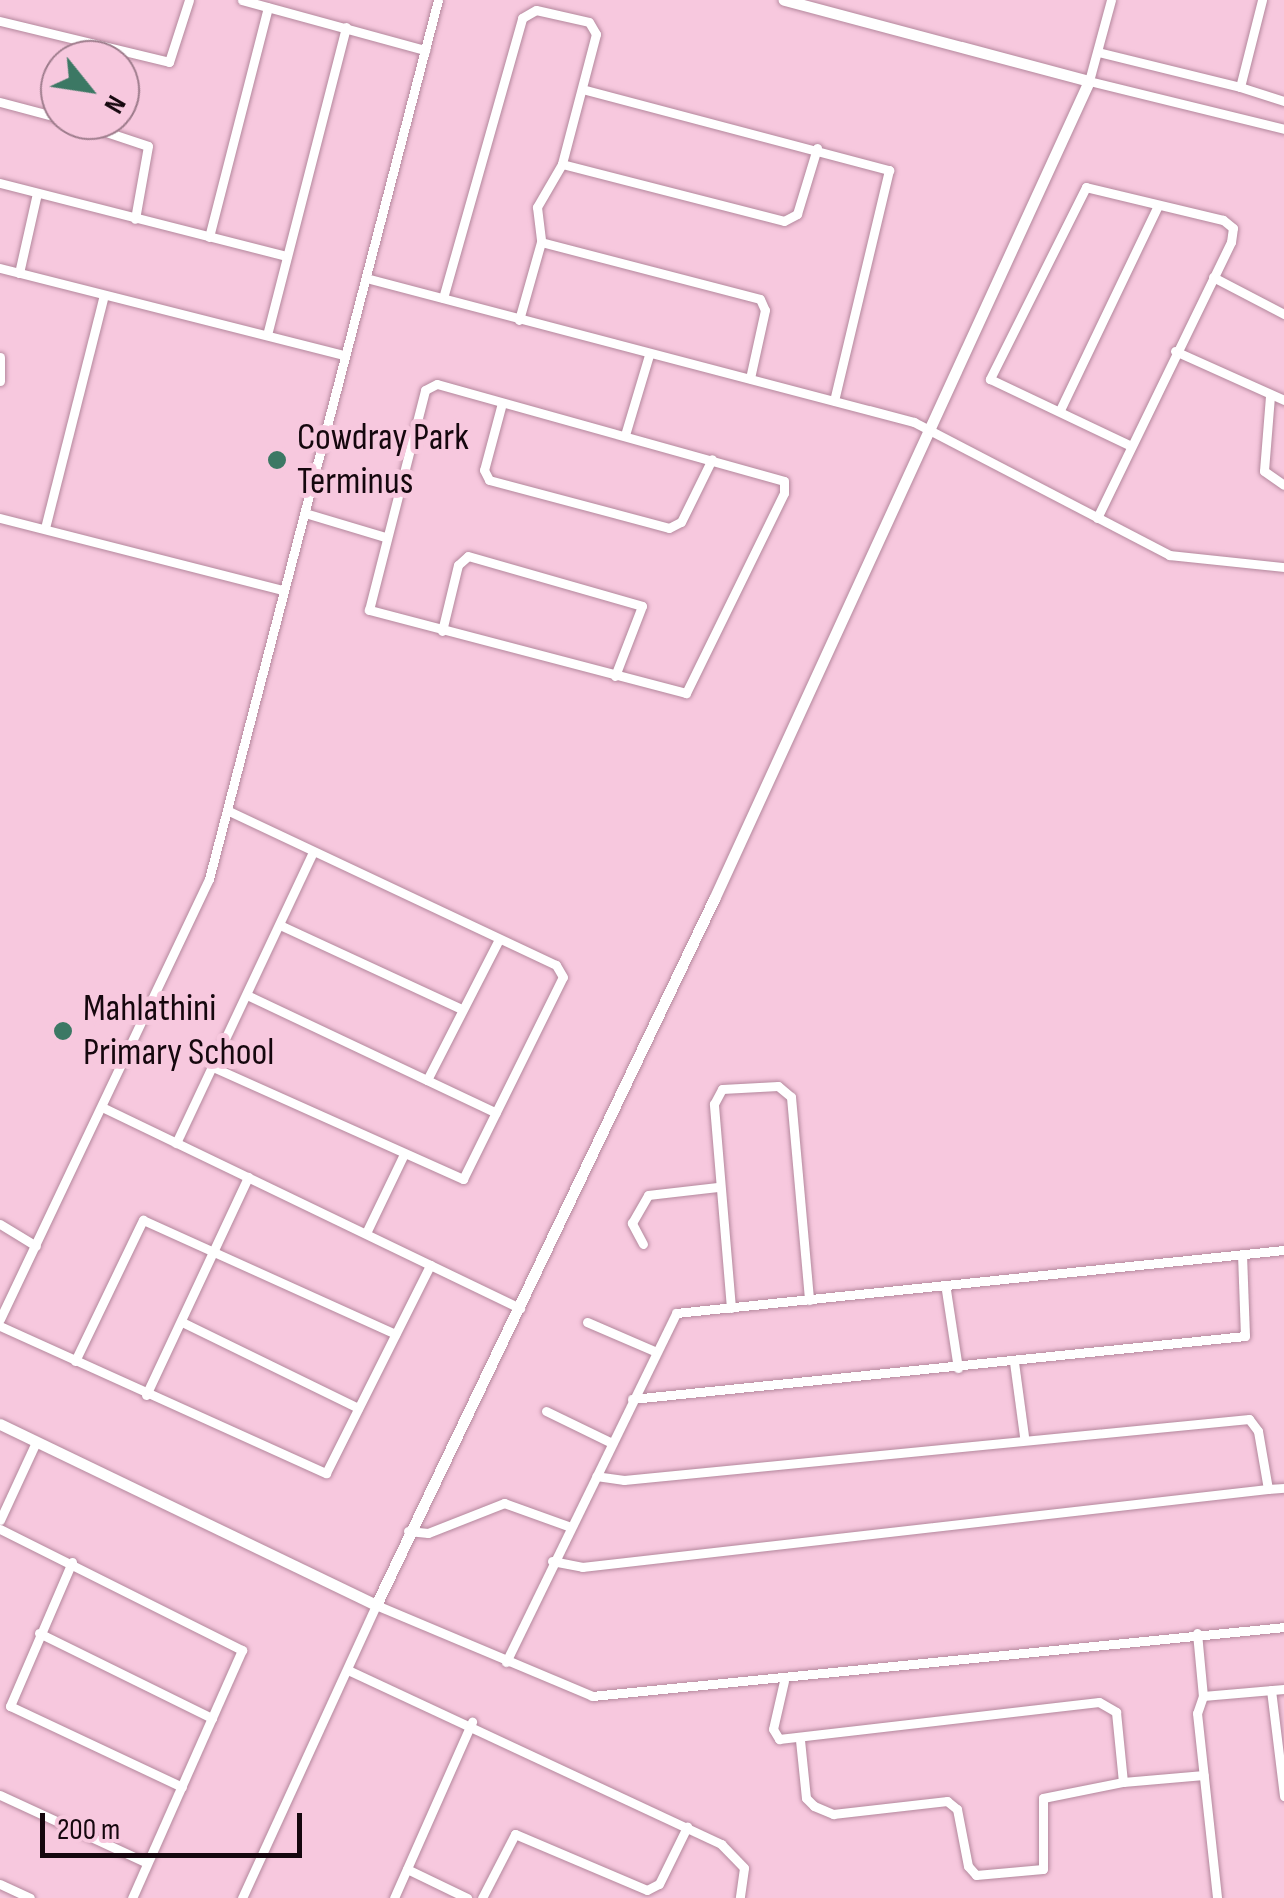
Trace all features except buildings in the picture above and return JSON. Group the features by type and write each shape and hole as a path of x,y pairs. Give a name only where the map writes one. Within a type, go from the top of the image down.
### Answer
{"street":[{"path":"0,20 168,62 190,0"},
{"path":"242,0 424,50"},
{"path":"430,1265 330,1468 320,1474 0,1323 204,895 438,0"},
{"path":"784,0 1284,129"},
{"path":"242,1898 408,1531 520,1308 928,434 1089,81 1111,0"},
{"path":"1240,88 1262,0"},
{"path":"209,237 268,7"},
{"path":"444,298 525,14 536,10 593,25 582,89 562,164 537,206 541,242 519,320"},
{"path":"267,335 346,27"},
{"path":"1098,52 1284,102"},
{"path":"582,89 882,165 891,176 834,401"},
{"path":"0,102 40,113"},
{"path":"130,140 148,146 135,219"},
{"path":"562,164 784,221 797,214 817,148"},
{"path":"0,182 286,256"},
{"path":"1096,518 1131,446 1175,352 1234,234 1230,224 1083,189 1039,272 990,379 1131,446"},
{"path":"19,273 37,192"},
{"path":"1060,410 1158,205"},
{"path":"541,242 760,299 766,310 750,378"},
{"path":"0,268 344,355"},
{"path":"1214,277 1284,314"},
{"path":"366,278 914,422 928,434 1182,560 1284,567"},
{"path":"45,528 104,295"},
{"path":"1175,352 1284,400"},
{"path":"625,435 649,355"},
{"path":"0,357 0,381"},
{"path":"437,384 625,435 780,476 784,492 686,693 369,610 384,537 425,390 437,384"},
{"path":"1270,396 1264,472 1284,485"},
{"path":"502,402 484,470 489,480 507,485 670,528 681,522 712,458"},
{"path":"305,513 384,537"},
{"path":"0,518 283,590"},
{"path":"442,631 458,565 468,556 642,606 615,676"},
{"path":"215,1068 403,1156 463,1179 563,977 556,964 498,941 229,811"},
{"path":"176,1143 282,926 313,852"},
{"path":"282,926 462,1009"},
{"path":"427,1080 498,941"},
{"path":"249,996 496,1113"},
{"path":"732,1308 718,1187 716,1094 786,1090 809,1300"},
{"path":"104,1108 520,1308"},
{"path":"366,1234 403,1156"},
{"path":"146,1395 248,1177"},
{"path":"643,1244 632,1222 648,1195 718,1187"},
{"path":"75,1361 143,1220 396,1334"},
{"path":"0,1224 36,1246"},
{"path":"506,1662 568,1526 676,1313 946,1290 1284,1250"},
{"path":"632,1398 1245,1336 1242,1255"},
{"path":"946,1290 958,1368"},
{"path":"182,1322 358,1408"},
{"path":"587,1322 654,1351"},
{"path":"1014,1362 1024,1436"},
{"path":"546,1411 612,1443"},
{"path":"596,1476 624,1480 1024,1436 1249,1419 1258,1430 1268,1489"},
{"path":"0,1424 376,1606 592,1696 784,1680 1197,1633 1284,1627"},
{"path":"0,1520 36,1442"},
{"path":"552,1561 582,1567 1284,1488"},
{"path":"408,1531 428,1533 504,1503 568,1526"},
{"path":"0,1529 242,1650 132,1898"},
{"path":"72,1562 10,1706 182,1787"},
{"path":"39,1633 212,1718"},
{"path":"1197,1633 1203,1696 1197,1713 1217,1898"},
{"path":"348,1670 472,1722 721,1844 744,1868 740,1898"},
{"path":"784,1680 773,1729 779,1738 800,1740 1098,1702 1116,1712 1123,1782"},
{"path":"1203,1696 1284,1689"},
{"path":"1271,1690 1284,1796"},
{"path":"394,1898 472,1722"},
{"path":"800,1740 806,1798 814,1806 834,1814 947,1801 957,1809 968,1866 976,1875 1044,1869 1043,1798 1123,1782 1204,1775"},
{"path":"0,1795 147,1863"},
{"path":"482,1898 515,1834 647,1890 659,1884 686,1827"},
{"path":"407,1869 468,1898"},
{"path":"0,1884 30,1898"}],"place":[{"name":"Cowdray Park Terminus","path":"277,460"},
{"name":"Mahlathini Primary School","path":"63,1031"}]}
